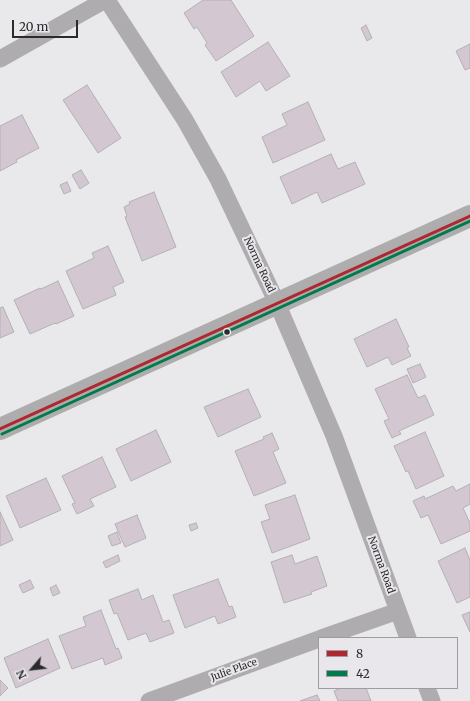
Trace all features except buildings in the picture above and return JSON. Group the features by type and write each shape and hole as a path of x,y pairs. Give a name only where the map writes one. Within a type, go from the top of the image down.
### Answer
{"main road":[{"path":"0,429 470,216"}],"street":[{"path":"0,59 106,0"},
{"name":"Norma Road","path":"106,0 185,120 218,179 277,303 334,436 408,637"},
{"name":"Julie Place","path":"323,637 398,610"},
{"name":"Julie Place","path":"149,701 318,639"},
{"path":"427,689 432,701"}],"transit line":[{"name":"8","path":"0,429 470,216"},
{"name":"42","path":"2,434 470,221"}]}
